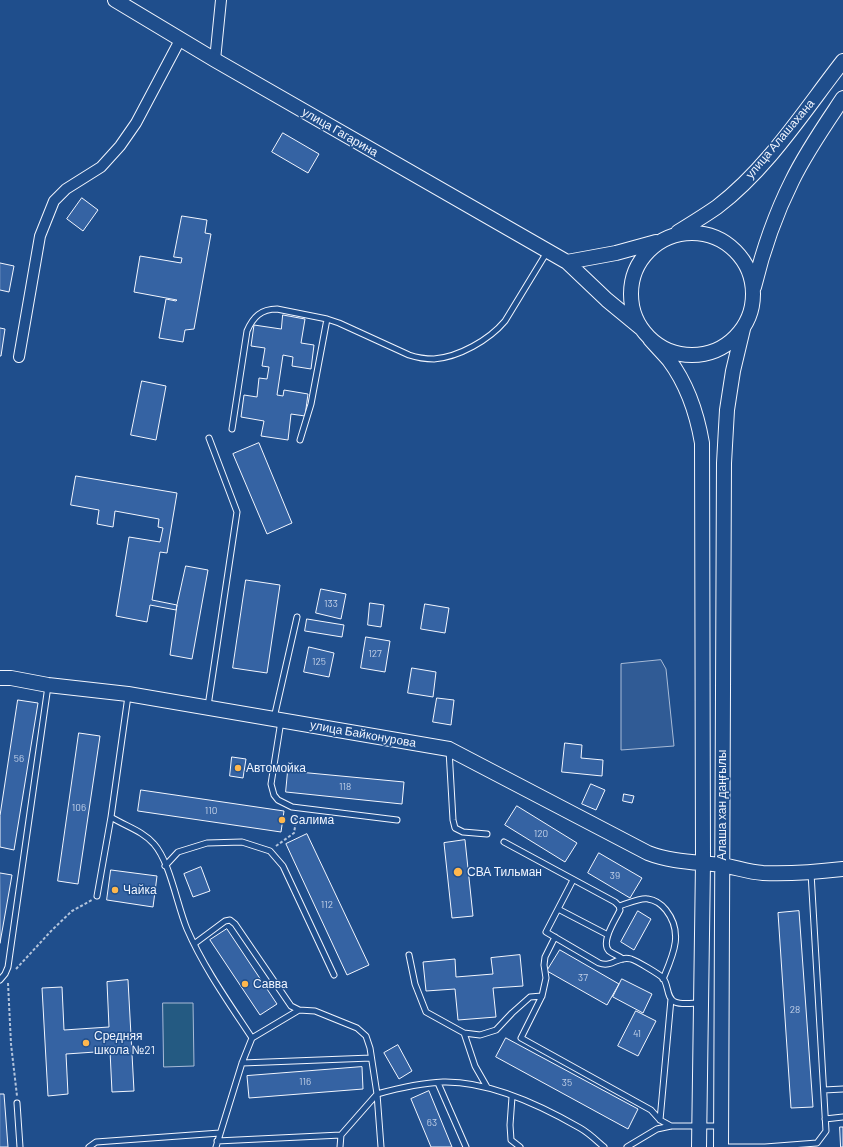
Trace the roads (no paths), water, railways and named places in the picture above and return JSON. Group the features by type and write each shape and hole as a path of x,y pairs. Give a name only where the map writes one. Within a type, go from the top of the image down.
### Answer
{"main road":[{"name":"улица Гагарина","path":"115,0 180,40 567,262 607,300 641,328"},
{"name":"улица Алашахана","path":"666,238 711,211 742,185 778,145 843,61"},
{"name":"улица Алашахана","path":"752,291 771,229 793,180 805,158 843,98"},
{"path":"567,262 616,253 682,233 695,232 709,234 724,241 736,251 746,264 752,280 752,291 750,309 743,329 733,340 722,348 707,354 692,356 677,354 663,348 650,339 641,328 634,315 631,300 631,284 635,271 649,249 666,238"},
{"name":"Алаша хан даңғылы","path":"721,1147 724,463 727,410 733,371 743,329"},
{"name":"Алаша хан даңғылы","path":"650,339 677,371 697,418 702,443 703,863 699,1147"},
{"name":"улица Байконурова","path":"0,678 11,678 48,685 128,694 449,749 658,857 672,860 722,865 764,873 811,872 843,869"}],"street":[{"path":"215,60 221,0"},
{"path":"19,357 40,236 54,201 66,189 100,167 120,146 136,123 180,40"}],"lane":[{"path":"232,429 247,331 258,314 270,309 277,309 327,318 409,356 434,359 450,356 479,343 498,330 505,322 548,252"},
{"path":"300,440 311,404 327,318"},
{"path":"208,707 237,512 209,438"},
{"path":"297,617 278,720 271,784 274,795 278,800 292,807 397,820"},
{"path":"0,980 6,974 8,967 48,685"},
{"path":"97,896 128,694"},
{"path":"449,749 453,820 455,828 462,832 487,834"},
{"path":"110,817 145,835 158,849 186,927 194,944 203,961 252,1038"},
{"path":"165,866 178,852 207,843 242,842 270,850 283,866 334,975"},
{"path":"504,842 615,902 619,906 620,910 608,935 607,947 609,951 623,959"},
{"path":"721,1147 798,1146 818,1144 826,1131 811,872"},
{"path":"573,880 546,932 598,963 608,965 623,959 630,959 664,979 671,999 660,1120"},
{"path":"619,906 647,898 656,901 664,907 672,918 677,934 674,953 664,979"},
{"path":"558,910 608,935"},
{"path":"194,944 225,921 232,921 291,1006 299,1010 315,1011 357,1028 366,1036 377,1094 381,1147"},
{"path":"554,937 545,957 544,965 546,978 542,996 521,1038 651,1110 660,1120 671,1126"},
{"path":"410,955 415,984 426,1012 464,1033 480,1035 496,1030 530,997 542,996"},
{"path":"671,999 676,1003 701,1004"},
{"path":"216,1147 242,1063 252,1038 299,1010"},
{"path":"464,1033 474,1066 487,1087"},
{"path":"242,1063 371,1058"},
{"path":"340,1147 341,1135 377,1094 409,1085 444,1082 487,1087 539,1106 582,1129 604,1147"},
{"path":"438,1083 466,1147"},
{"path":"824,1090 843,1089"},
{"path":"512,1097 510,1125 511,1140 520,1147"},
{"path":"17,1103 20,1147"},
{"path":"825,1119 843,1117"},
{"path":"627,1147 657,1129 671,1126 721,1126"},
{"path":"89,1147 96,1142 220,1133"},
{"path":"217,1140 341,1135"}],"place":[{"name":"Автомойка","path":"238,768"},
{"name":"Салима","path":"282,820"},
{"name":"СВА Тильман","path":"458,872"},
{"name":"Чайка","path":"115,890"},
{"name":"Савва","path":"245,984"},
{"name":"Средняя школа №21","path":"86,1043"}]}
